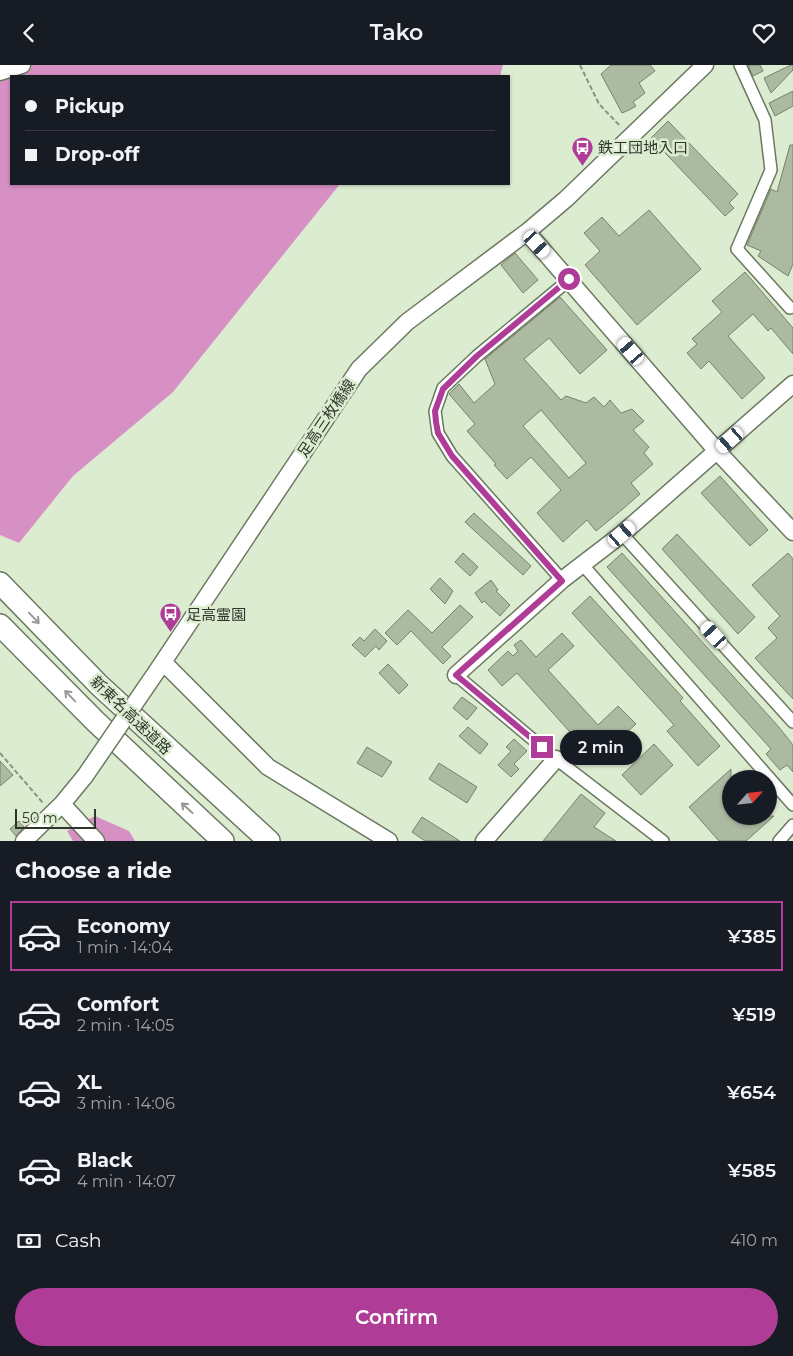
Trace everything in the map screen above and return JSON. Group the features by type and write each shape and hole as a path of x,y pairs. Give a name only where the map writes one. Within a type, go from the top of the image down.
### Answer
{"highway":[{"name":"新東名高速道路","path":"0,583 99,685 269,841"},
{"name":"新東名高速道路","path":"0,625 95,721 223,841"},
{"path":"99,685 285,841"}],"street":[{"path":"0,72 22,65"},
{"name":"足高三枚橋線","path":"24,841 57,809 85,776 359,369 407,322 527,232 566,199 705,65"},
{"path":"740,65 765,120 771,170 737,249 792,307"},
{"path":"527,232 717,451 793,532"},
{"path":"562,581 452,456 438,433 435,411 443,389 477,356 569,279"},
{"path":"663,841 556,759 456,675 562,581 622,534 793,384"},
{"path":"622,534 793,722"},
{"path":"582,564 793,805"},
{"path":"160,667 268,767 389,841"},
{"path":"484,841 556,759"},
{"path":"57,809 96,841"},
{"path":"779,841 793,825"}],"path":[{"path":"580,65 599,104 630,136"},
{"path":"0,753 57,809"}],"shaded area":[{"path":"26,65 503,65 500,75 10,75 10,185 339,185 173,392 73,476 19,543 0,535 0,75"},
{"path":"95,816 129,831 135,841 73,841 67,831"}],"building":[{"path":"611,65 650,65 655,71 639,83 645,93 633,102 636,106 622,113 601,74"},
{"path":"748,65 760,65 763,71 753,76"},
{"path":"793,65 793,70 771,93 764,78"},
{"path":"793,91 793,106 775,116 769,103"},
{"path":"668,121 738,194 729,203 734,208 725,216 651,138"},
{"path":"790,145 793,145 793,264 788,276 758,256 761,251 747,245 771,189 777,192"},
{"path":"649,210 701,269 637,325 585,265 600,251 584,233 602,217 619,236"},
{"path":"515,253 538,280 523,293 501,265"},
{"path":"745,272 793,328 793,354 771,328 768,331 753,314 728,336 765,378 742,399 709,361 701,369 687,353 697,344 692,339 722,312 712,301"},
{"path":"560,297 607,350 580,374 549,338 524,359 561,400 566,396 586,403 594,397 604,407 610,400 621,413 632,409 644,421 633,430 649,447 644,453 653,464 631,483 640,494 596,531 587,520 563,542 537,513 561,490 531,457 507,479 467,431 475,424 449,394 459,384 474,403 495,384 485,359","holes":["541,410 586,463 569,478 523,426"]},
{"path":"720,476 768,530 750,546 701,493"},
{"path":"474,513 531,566 523,575 465,522"},
{"path":"677,534 755,617 738,634 662,549"},
{"path":"463,553 478,567 470,576 455,562"},
{"path":"622,553 793,745 793,772 787,765 780,770 766,754 771,749 607,567"},
{"path":"788,553 793,559 793,699 755,658 777,638 768,628 780,616 752,585"},
{"path":"440,578 453,591 445,604 430,589"},
{"path":"491,580 498,590 496,591 510,605 500,616 484,601 482,603 475,593"},
{"path":"590,596 683,698 680,701 720,746 698,766 667,731 674,725 572,613"},
{"path":"460,605 473,617 442,647 451,656 443,664 411,631 397,645 385,633 408,610 432,633"},
{"path":"375,629 387,641 379,650 376,646 365,657 352,645 360,637 364,641"},
{"path":"562,633 574,646 548,670 598,725 618,706 636,724 595,760 517,673 502,686 488,670 508,651 513,656 518,651 514,645 521,640 536,657"},
{"path":"388,664 408,685 399,694 379,673"},
{"path":"462,697 477,708 467,720 453,708"},
{"path":"468,727 488,744 480,754 459,736"},
{"path":"514,739 527,751 514,764 519,769 511,777 498,765 511,751 506,747"},
{"path":"654,744 673,765 641,795 622,775"},
{"path":"367,747 392,762 382,777 357,763"},
{"path":"0,761 13,775 0,786"},
{"path":"439,763 477,787 467,803 429,779"},
{"path":"722,777 722,825 764,825 746,841 719,841 689,807"},
{"path":"581,794 605,813 594,827 616,841 543,841"},
{"path":"422,817 460,841 425,841 412,832"},
{"path":"19,821 24,827 16,836 10,829"}],"place":[{"name":"鉄工団地入口","path":"582,166"},
{"name":"足高霊園","path":"170,633"}],"route":[{"path":"542,747 456,675 562,581 452,456 438,433 435,411 443,389 477,356 569,279"}]}
